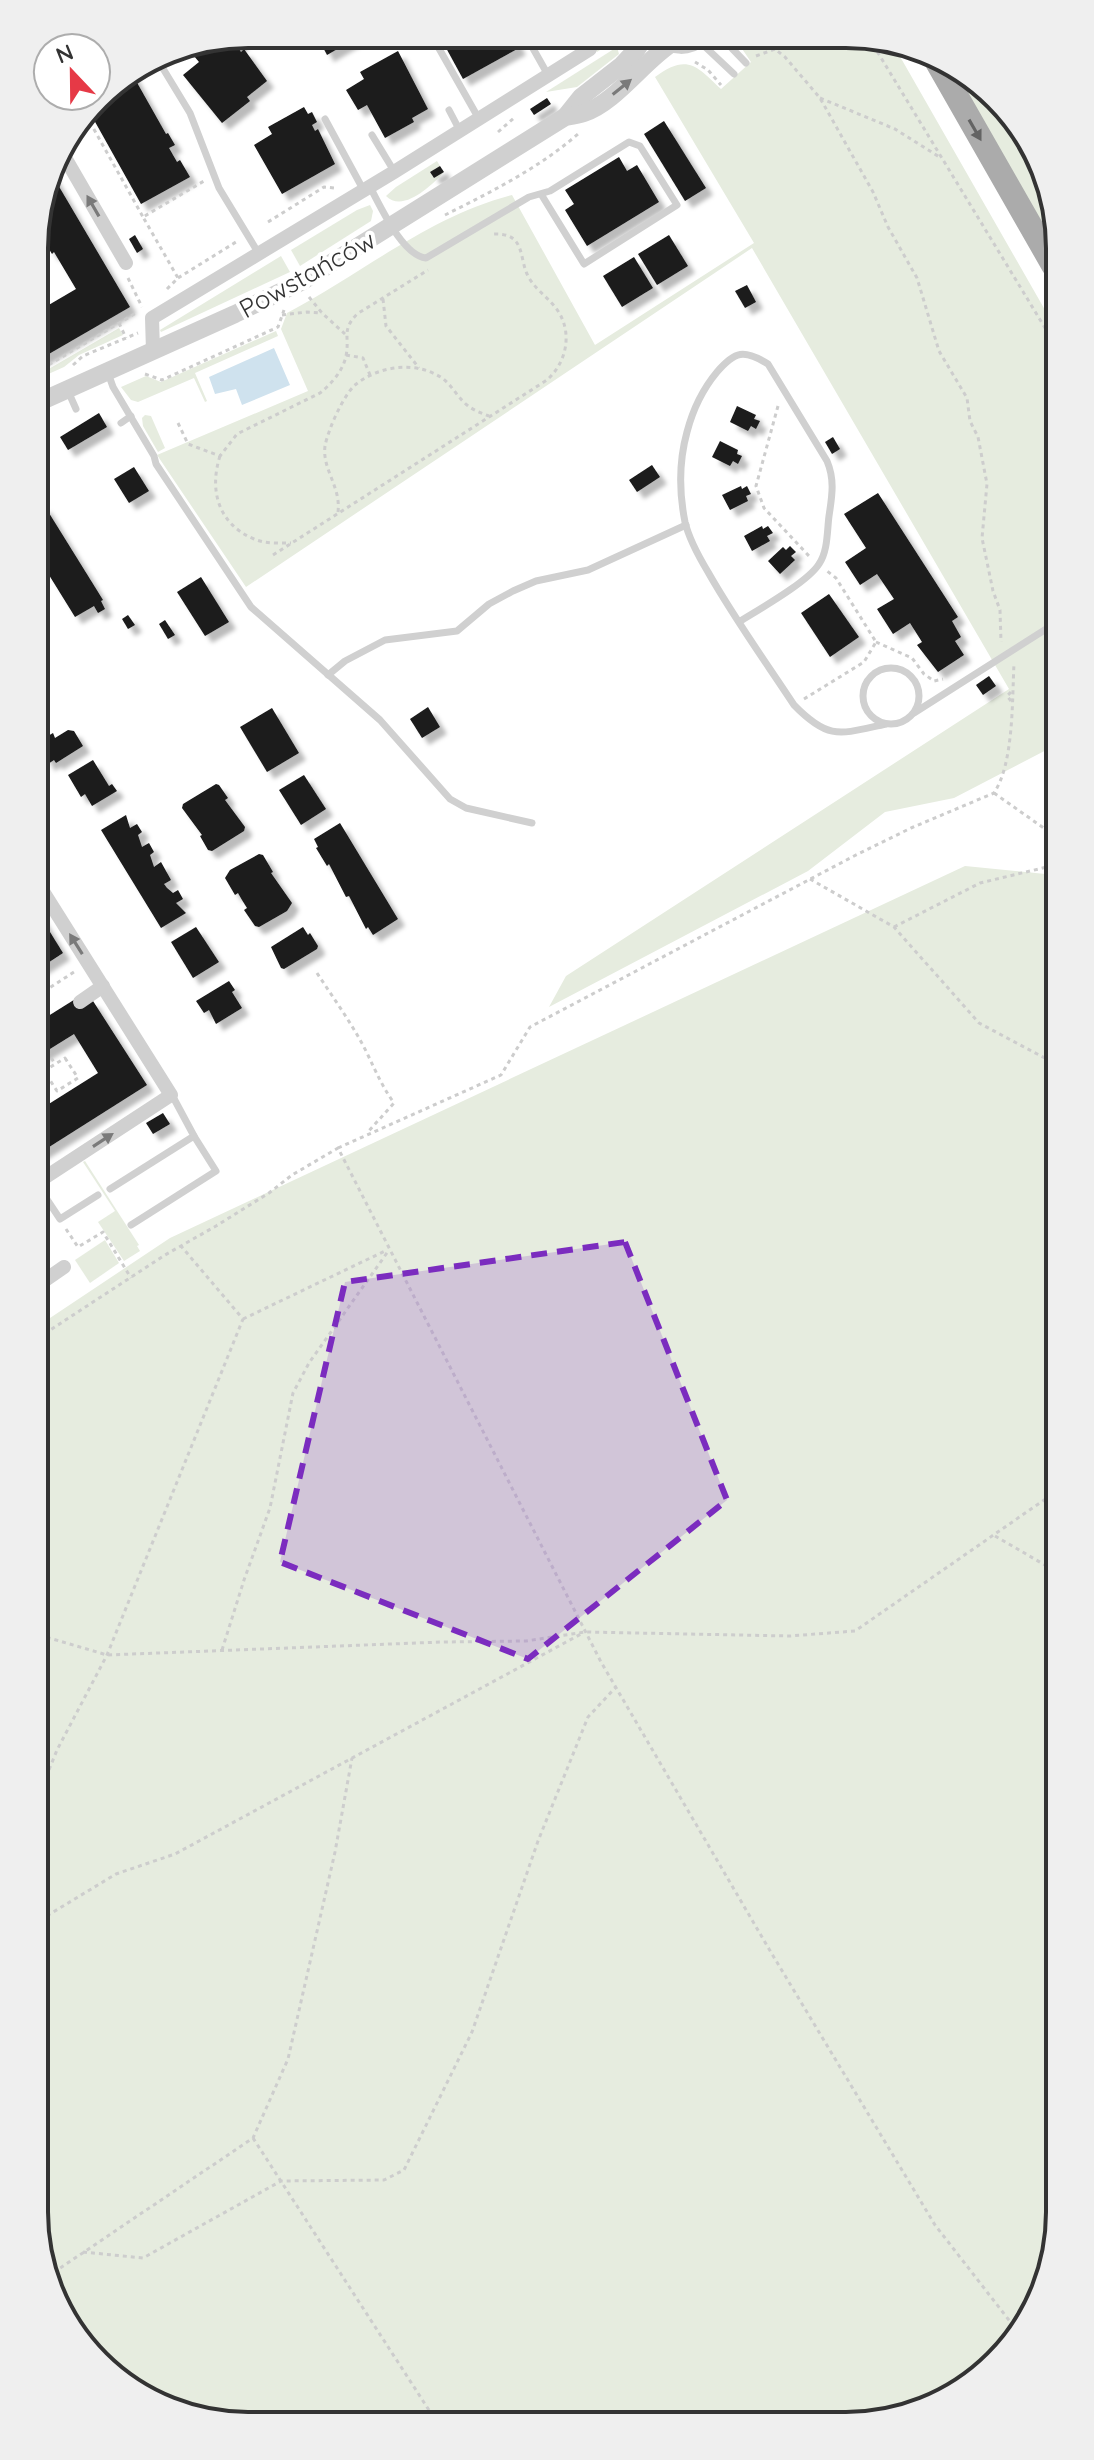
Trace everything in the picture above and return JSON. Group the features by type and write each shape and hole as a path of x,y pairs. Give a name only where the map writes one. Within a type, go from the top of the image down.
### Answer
{"main road":[{"path":"944,74 1046,253"}],"street":[{"name":"Powstańców","path":"48,398 301,282 565,117 581,97 622,65 638,48"},
{"name":"Powstańców","path":"565,117 587,113 615,93 661,48"},
{"path":"153,351 148,311 259,254 590,49"},
{"path":"67,162 126,270"},
{"path":"48,899 171,1095 48,1177"},
{"path":"80,1002 103,986"},
{"path":"48,1278 64,1267"}],"lane":[{"path":"439,48 479,119"},
{"path":"533,48 548,75"},
{"path":"709,48 734,74"},
{"path":"732,48 745,62"},
{"path":"162,68 190,113 219,188 259,254"},
{"path":"449,110 460,131"},
{"path":"325,119 367,189 410,251 418,257 426,258 516,205 541,194 550,191 629,142 640,146 677,205 584,264 541,194"},
{"path":"372,135 394,172"},
{"path":"739,622 808,576 819,565 824,553 833,485 827,461 768,364 753,355 742,353 729,359 697,401 682,455 681,499 686,525 699,557 739,622 794,705 807,719 825,731 844,733 905,720 1046,629"},
{"path":"108,371 113,387 156,464 251,607 380,720 450,799 466,808 532,823"},
{"path":"67,389 76,409"},
{"path":"121,423 131,416"},
{"path":"328,675 345,661 385,640 457,631 489,604 513,591 560,574 588,570 686,525"},
{"path":"886,724 869,714 864,706 864,686 869,677 886,667 896,667 913,677 919,695 913,714"},
{"path":"131,1225 216,1171 171,1095"},
{"path":"110,1189 194,1136"},
{"path":"48,1200 60,1219 98,1195"}],"path":[{"path":"745,62 775,49 820,98 917,278 939,351 967,398 970,421 978,437 987,484 982,538 1000,610 1002,657"},
{"path":"877,51 1046,329"},
{"path":"687,62 702,64 721,85"},
{"path":"820,98 895,129 943,159"},
{"path":"498,132 521,111"},
{"path":"91,124 178,278 158,297"},
{"path":"143,217 214,176"},
{"path":"273,555 552,375 563,358 566,346 561,315 530,280 521,247 506,236 489,235"},
{"path":"291,543 254,539 224,515 214,486 220,456 237,434 320,393 330,385 346,355 348,324 357,314 432,268"},
{"path":"48,365 119,323 148,311 126,270"},
{"path":"309,296 345,334"},
{"path":"383,298 386,326 419,368"},
{"path":"282,315 322,313"},
{"path":"119,323 126,338"},
{"path":"346,355 363,358 370,376"},
{"path":"338,513 338,490 328,469 325,446 330,428 353,387 370,376 386,369 419,368 439,376 450,384 468,407 489,416"},
{"path":"178,423 188,444 220,456"},
{"path":"876,642 912,658 934,681 953,673"},
{"path":"48,1332 338,1148 501,1075 530,1027 809,879 911,828 994,793 1001,782 1006,757 1012,703 1007,696 1013,690 1016,648"},
{"path":"994,793 1046,830"},
{"path":"894,927 980,883 1046,867"},
{"path":"809,879 894,927 979,1023 1046,1059"},
{"path":"48,989 88,963"},
{"path":"317,973 394,1103 365,1136"},
{"path":"48,1053 55,1064"},
{"path":"48,1068 65,1058 78,1078 57,1091 48,1077"},
{"path":"68,1084 71,1090"},
{"path":"338,1148 616,1687 935,2225 1012,2324"},
{"path":"60,1219 78,1247 103,1232 132,1278"},
{"path":"181,1246 243,1319"},
{"path":"48,1772 107,1655 243,1319 390,1248"},
{"path":"222,1650 270,1508 293,1393 309,1363 390,1248"},
{"path":"48,1638 107,1655 526,1641 585,1632 790,1636 855,1631 1046,1499"},
{"path":"994,1536 1046,1566"},
{"path":"48,1915 116,1874 175,1854 585,1632"},
{"path":"83,2252 143,2258 281,2181 384,2180 404,2170 472,2032 538,1841 588,1717 616,1687"},
{"path":"57,2270 253,2138 288,2059 335,1852 352,1758"},
{"path":"253,2138 430,2412"}],"highlighted area":[{"path":"625,1242 727,1500 528,1659 280,1562 345,1282"}],"shaded area":[{"path":"617,48 619,54 577,87 546,92"},
{"path":"741,48 859,48 900,56 1046,312 1046,750 954,798 885,812 808,871 549,1007 566,976 1009,689 752,248 246,587 157,455 308,391 281,329 287,313 424,231 482,204 512,195 595,345 754,243 655,77 675,66 691,65 721,89 751,62"},
{"path":"962,85 988,106 1019,148 1039,196 1045,229"},
{"path":"437,161 440,166 430,172 434,178 444,172 416,196 400,201 386,196 396,187"},
{"path":"370,205 373,211 371,221 300,266 291,250"},
{"path":"281,256 290,272 161,332 160,330"},
{"path":"119,328 123,335 79,355 48,374 48,369"},
{"path":"276,331 278,336 195,373 205,402 194,378 138,402 131,400 121,387 146,376 161,382"},
{"path":"151,416 165,448 158,452 143,426 142,418"},
{"path":"965,866 1046,874 1046,2225 1039,2264 1019,2312 996,2344 957,2378 935,2391 898,2405 846,2412 235,2412 183,2401 159,2391 116,2362 89,2334 63,2289 55,2264 48,2212 48,1319 170,1238"},
{"path":"85,1161 139,1245 140,1251 124,1261 98,1222 115,1211"},
{"path":"105,1240 119,1263 90,1283 75,1260"}],"water":[{"path":"274,348 290,385 242,405 236,389 215,394 209,377"}],"building":[{"path":"235,48 241,52 244,49 267,81 247,97 250,101 222,123 183,75 199,62 194,56"},
{"path":"323,48 339,48 327,55"},
{"path":"446,48 519,48 463,79"},
{"path":"398,51 428,109 412,118 414,122 385,138 367,105 358,110 346,90 364,79 360,72"},
{"path":"137,82 175,145 169,148 190,177 141,204 94,120 102,112 112,112 112,102"},
{"path":"547,98 551,104 534,115 530,109"},
{"path":"304,107 308,114 312,112 317,122 312,125 315,131 318,129 335,164 282,194 254,145 272,134 268,127"},
{"path":"664,121 706,188 685,201 644,134"},
{"path":"619,157 627,171 637,165 659,202 587,246 565,210 574,204 565,190"},
{"path":"440,166 444,172 434,178 430,172"},
{"path":"58,185 130,307 48,354 48,305 76,289 54,252 52,254 48,247 48,235"},
{"path":"135,235 143,249 137,253 129,239"},
{"path":"669,235 688,266 657,285 638,254"},
{"path":"634,257 653,288 622,307 603,276"},
{"path":"747,285 756,302 745,308 735,291"},
{"path":"737,406 756,415 754,419 760,421 756,429 751,426 748,431 730,422"},
{"path":"99,413 107,427 68,450 60,437"},
{"path":"833,437 840,449 832,454 825,442"},
{"path":"720,441 738,450 737,454 742,456 738,464 733,461 730,466 712,457"},
{"path":"652,465 660,477 637,492 629,480"},
{"path":"134,467 149,491 129,503 114,479"},
{"path":"741,486 742,489 747,486 751,494 746,496 748,501 730,510 722,495"},
{"path":"878,493 958,617 952,621 961,637 955,641 964,655 938,672 917,645 922,642 910,623 893,634 877,609 894,599 877,574 860,585 845,562 866,548 844,514"},
{"path":"48,511 103,600 105,609 98,613 94,606 75,617 48,573"},
{"path":"762,526 763,529 768,526 773,533 767,536 770,541 752,551 744,536"},
{"path":"790,546 796,552 791,556 795,560 780,574 768,561 783,547 786,550"},
{"path":"201,577 229,622 205,636 177,592"},
{"path":"829,594 859,637 830,657 801,613"},
{"path":"128,615 135,625 128,629 122,619"},
{"path":"165,620 175,635 168,639 159,624"},
{"path":"989,676 996,686 983,695 976,685"},
{"path":"428,707 440,727 422,738 410,719"},
{"path":"272,708 299,753 267,772 240,727"},
{"path":"68,730 74,731 83,746 56,763 54,760 48,764 48,736 53,733 55,738"},
{"path":"93,760 109,786 112,784 117,791 92,806 85,794 81,797 68,775"},
{"path":"304,775 326,809 301,825 279,790"},
{"path":"216,784 245,827 244,831 212,851 208,850 202,835 182,808 183,804"},
{"path":"126,815 130,828 137,824 142,832 138,835 142,847 149,843 154,852 150,855 154,867 161,862 171,880 164,884 173,893 178,890 183,899 176,903 186,913 161,928 101,830"},
{"path":"340,823 398,919 373,935 368,927 366,929 349,896 346,897 329,864 327,866 316,848 314,839"},
{"path":"259,854 263,855 271,873 292,903 287,911 259,927 255,926 244,910 247,908 238,893 235,895 225,878 230,870"},
{"path":"196,927 219,962 193,978 171,942"},
{"path":"303,927 308,935 310,933 317,949 281,968 271,947"},
{"path":"48,929 63,953 48,963"},
{"path":"229,981 242,1008 216,1024 209,1010 204,1013 196,1001"},
{"path":"77,998 93,1001 147,1085 48,1148 48,1104 98,1073 74,1034 48,1050 48,1016"},
{"path":"163,1113 170,1124 153,1134 146,1123"}]}
